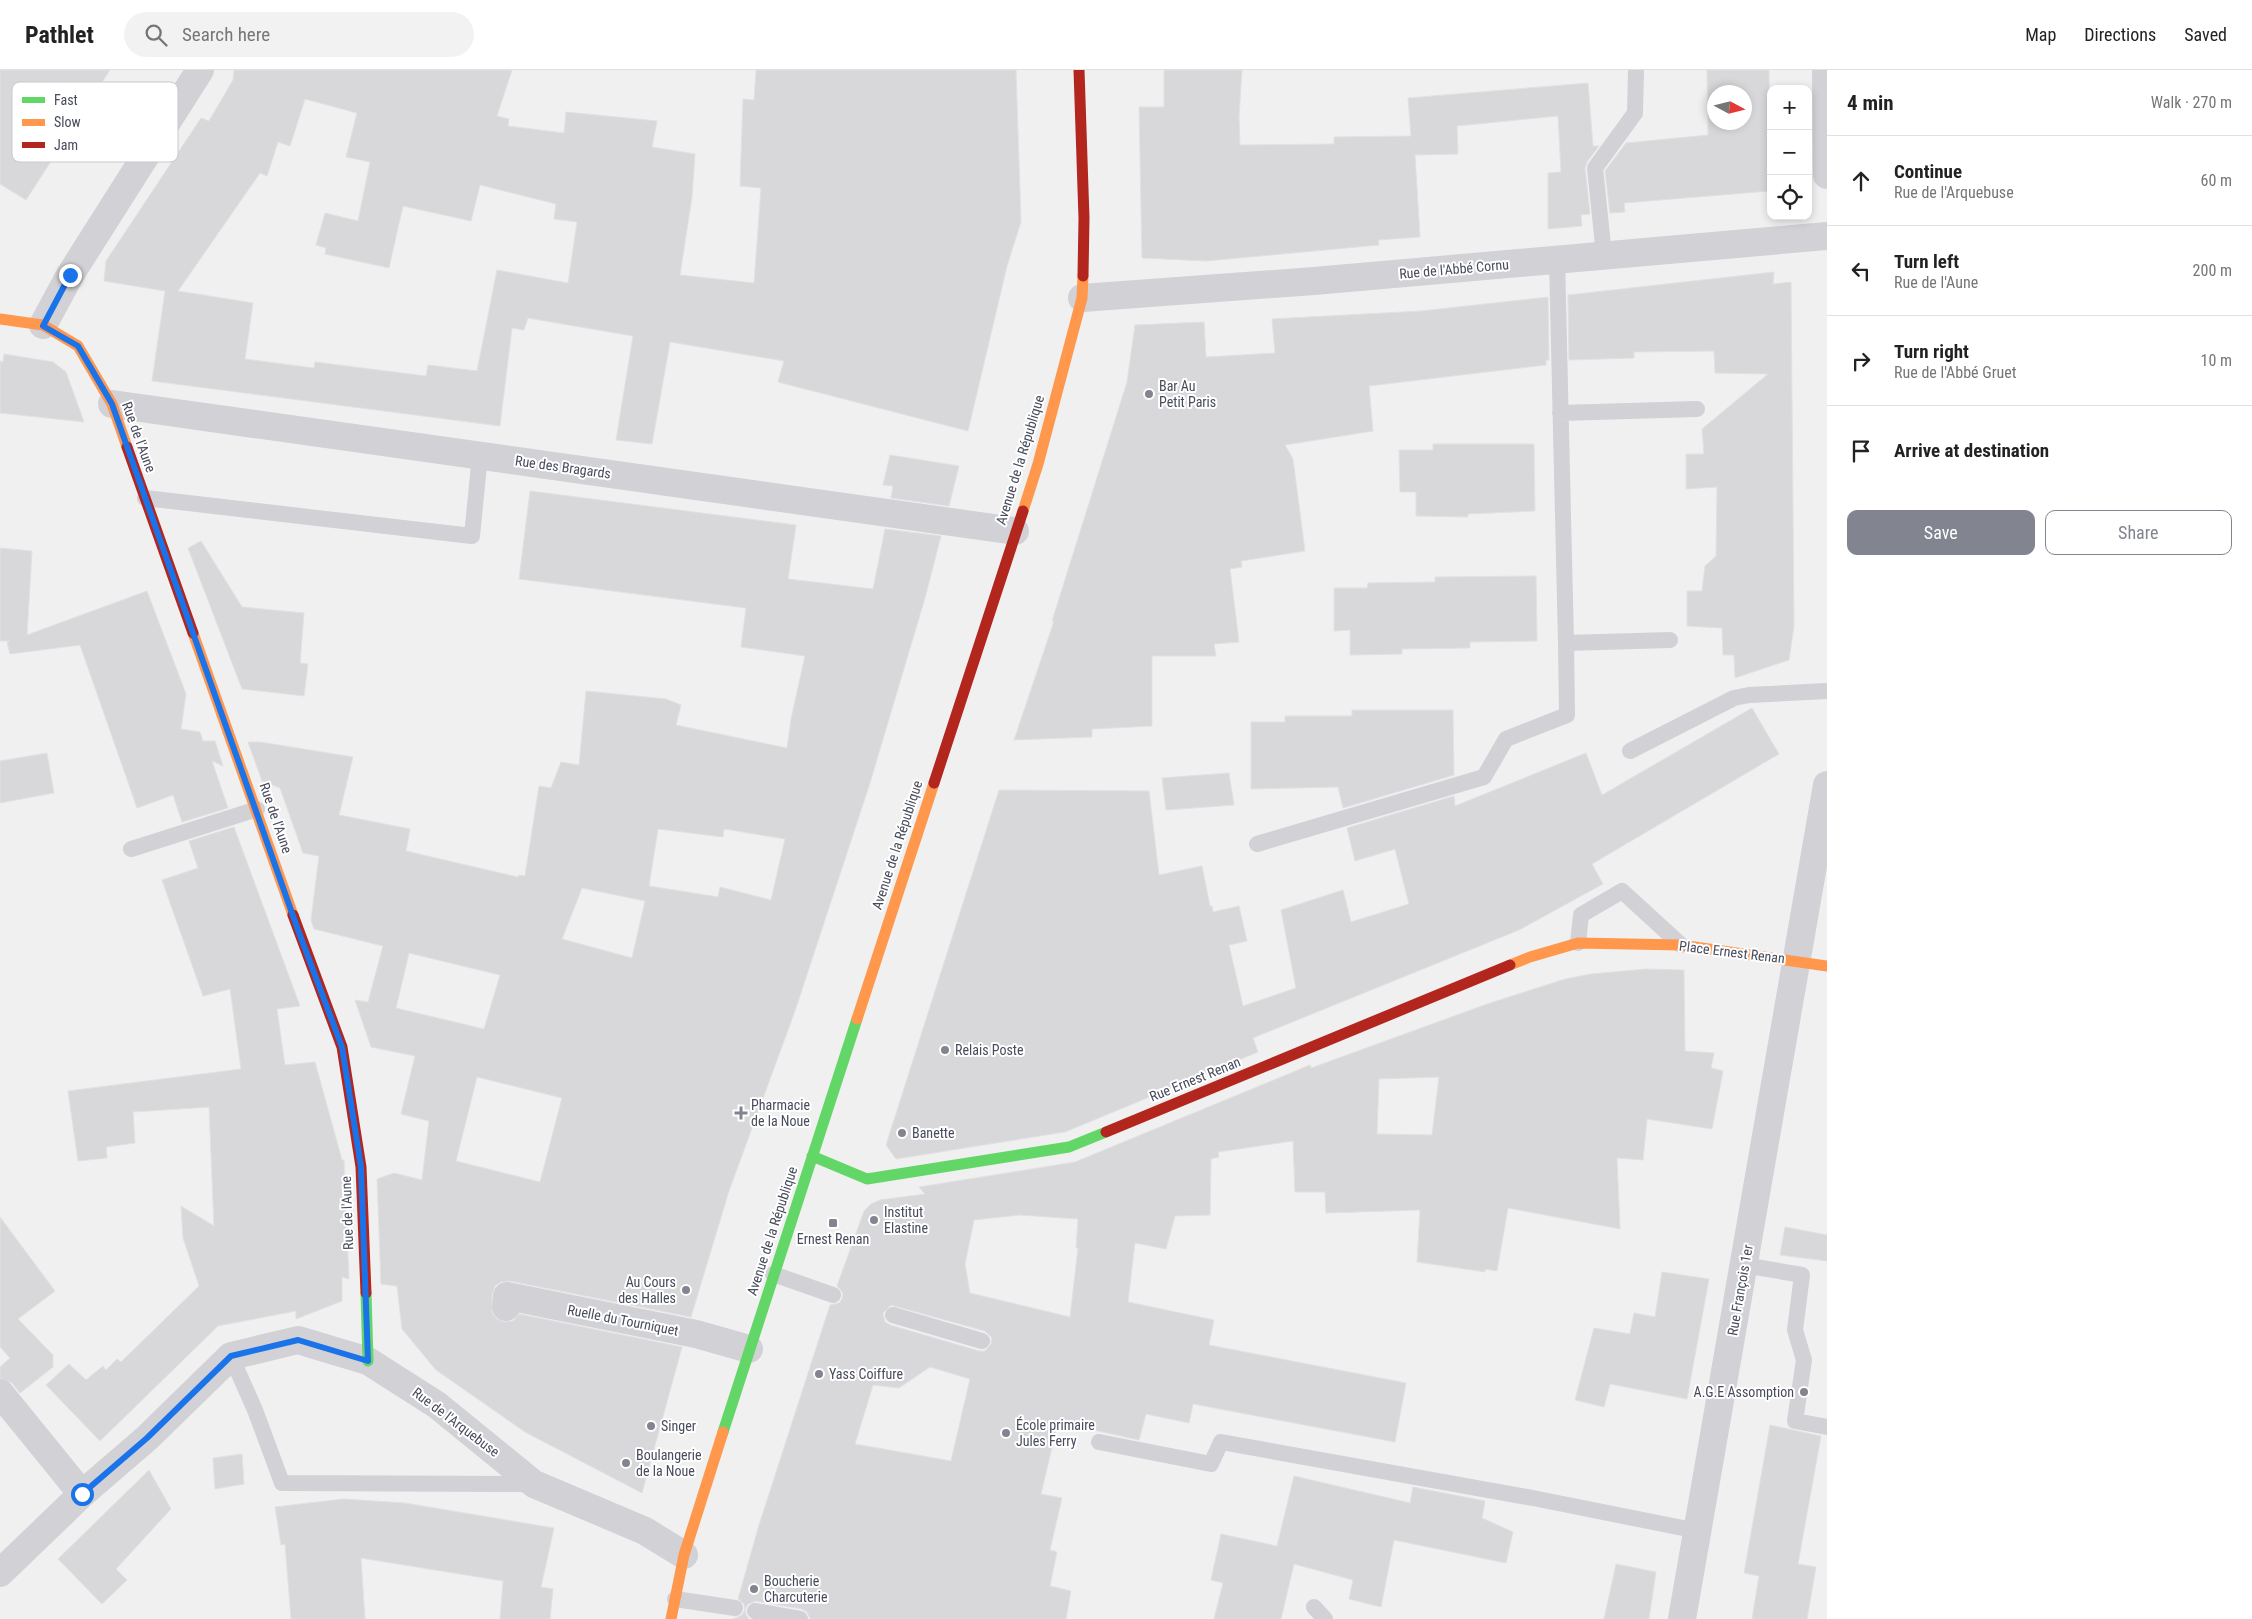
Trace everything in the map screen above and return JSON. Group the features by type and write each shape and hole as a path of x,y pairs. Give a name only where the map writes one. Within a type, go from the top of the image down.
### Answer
{"street":[{"path":"178,105 200,70"},
{"name":"Avenue de la République","path":"671,1619 684,1555 749,1349 1038,464 1082,298 1084,218 1079,70"},
{"path":"1826,70 1827,173"},
{"path":"0,319 43,326 70,275 142,162"},
{"name":"Rue de l'Abbé Cornu","path":"1082,298 1314,281 1827,236"},
{"name":"Rue de l'Aune","path":"43,326 78,346 112,404 257,809 298,930 342,1047 361,1167 368,1361"},
{"name":"Rue des Bragards","path":"112,404 1015,530"},
{"name":"Place Ernest Renan","path":"1578,943 1681,945 1797,960 1827,785"},
{"name":"Rue Ernest Renan","path":"812,1156 867,1179 1069,1148 1530,957 1578,943"},
{"path":"1797,960 1827,966"},
{"name":"Rue François 1er","path":"1682,1619 1797,960"},
{"name":"Ruelle du Tourniquet","path":"506,1307 507,1296 696,1334 749,1349"},
{"name":"Rue de l'Arquebuse","path":"231,1356 298,1340 368,1361 437,1405 534,1484 645,1531 684,1555"},
{"path":"0,1574 82,1494 147,1438 231,1356"},
{"path":"0,1393 82,1494"}],"lane":[{"path":"1604,255 1595,168 1635,113 1636,70"},
{"path":"1257,844 1484,777 1506,739 1567,715 1557,260"},
{"path":"1560,413 1698,409"},
{"path":"145,498 472,536 480,455"},
{"path":"1566,643 1670,640"},
{"path":"1630,750 1734,698 1749,694 1827,691"},
{"path":"131,849 257,809"},
{"path":"1578,943 1581,915 1622,891 1681,945"},
{"path":"1744,1265 1802,1275 1795,1330 1804,1360 1795,1421 1827,1428"},
{"path":"773,1274 834,1295"},
{"path":"893,1315 982,1341"},
{"path":"231,1356 255,1410 282,1483 534,1484"},
{"path":"1099,1442 1211,1464 1221,1442 1529,1497 1698,1531"},
{"path":"675,1599 735,1608"},
{"path":"755,1612 800,1619"}],"building":[{"path":"0,70 110,70 102,82 12,82 12,162 51,162 26,200 0,184"},
{"path":"234,70 512,70 497,116 509,119 508,126 564,133 566,112 657,121 652,147 695,154 692,197 680,275 754,283 761,188 740,186 743,99 754,100 756,70 1016,70 1021,222 1007,266 968,431 778,382 784,361 670,342 652,444 616,440 633,336 528,318 524,330 512,328 500,426 152,381 165,291 104,281 106,261 172,162 178,162 178,153 201,118 209,121 233,80","holes":["305,99 357,113 346,157 370,162 358,221 325,213 316,245 326,248 325,254 389,268 403,206 471,221 480,185 556,204 554,219 577,222 568,283 497,270 477,371 428,365 426,376 315,362 314,368 245,359 253,303 178,291 260,173 267,176 278,142 290,146"]},
{"path":"1164,70 1242,70 1239,117 1240,145 1334,144 1334,137 1411,136 1408,98 1588,83 1593,146 1599,146 1587,162 1585,168 1590,214 1581,215 1582,226 1548,229 1548,173 1561,172 1558,116 1457,126 1458,154 1415,155 1420,237 1378,240 1379,245 1207,261 1142,258 1139,107 1164,107"},
{"path":"1707,70 1769,70 1769,85 1767,85 1767,191 1624,203 1625,212 1610,213 1605,171 1626,143 1708,135 1708,130 1752,130 1752,85 1707,85"},
{"path":"1774,272 1773,284 1791,282 1794,626 1789,660 1735,678 1734,655 1723,655 1722,628 1687,626 1687,591 1702,591 1705,566 1716,556 1717,487 1686,489 1686,454 1704,454 1702,429 1768,374 1715,373 1714,351 1634,352 1634,358 1569,360 1568,295"},
{"path":"1548,297 1549,360 1546,360 1546,365 1369,386 1373,431 1285,445 1293,459 1305,551 1241,561 1242,567 1230,569 1239,642 1214,644 1216,656 1152,656 1152,726 1092,729 1092,737 1014,740 1054,621 1052,621 1127,382 1135,325 1204,322 1206,357 1275,353 1272,319 1421,311"},
{"path":"4,354 53,362 66,372 84,422 0,413 0,361 3,362"},
{"path":"1433,444 1534,444 1535,511 1468,514 1468,517 1416,516 1416,492 1400,492 1399,450 1433,450"},
{"path":"890,455 959,466 949,506 891,498 893,486 883,485"},
{"path":"530,491 796,525 788,579 873,589 885,529 941,536 925,598 870,783 795,1011 729,1191 691,1317 510,1281 501,1282 495,1286 492,1294 492,1313 497,1319 504,1322 513,1321 519,1314 682,1347 642,1493 525,1432 436,1370 402,1329 397,1286 381,1284 377,1179 394,1173 422,1180 429,1121 401,1114 415,1056 371,1047 355,1000 368,1002 383,946 314,929 311,920 319,856 303,853 280,788 262,781 248,742 260,742 353,757 339,815 410,829 406,851 518,877 519,875 525,876 539,786 551,788 561,762 579,765 586,691 666,699 681,705 676,725 787,748 791,719 805,656 741,647 746,608 519,579","holes":["658,829 723,837 724,829 785,839 771,900 720,887 718,897 649,886","582,888 645,901 632,958 562,939","409,953 500,975 484,1029 396,1008","477,1077 562,1098 540,1182 456,1161"]},
{"path":"201,541 242,607 304,613 300,663 308,664 304,696 242,689 188,548"},
{"path":"0,548 32,551 27,635 147,591 186,694 181,729 200,732 203,741 215,741 223,766 212,761 228,808 182,822 173,795 137,808 80,645 10,654 7,642 10,641 0,641"},
{"path":"1536,576 1537,641 1470,642 1470,648 1402,649 1402,654 1350,655 1350,630 1334,631 1334,588 1367,588 1368,583 1435,582 1435,577"},
{"path":"1752,708 1779,754 1592,864 1603,884 1519,930 1253,1038 1258,1052 1065,1132 896,1159 886,1145 999,790 1149,791 1159,875 1202,866 1210,906 1212,906 1213,912 1239,906 1247,941 1229,945 1243,1006 1296,988 1281,910 1343,890 1351,922 1409,904 1395,849 1355,861 1347,828 1454,796 1455,806 1586,753 1602,795"},
{"path":"1352,710 1453,710 1454,775 1343,808 1338,787 1251,789 1251,722 1285,722 1285,716 1352,716"},
{"path":"47,753 54,793 0,803 0,761"},
{"path":"1229,773 1234,805 1166,810 1162,778"},
{"path":"234,827 300,1006 277,1009 285,1065 315,1062 342,1160 344,1160 349,1279 342,1277 342,1301 296,1319 296,1311 218,1326 100,1441 46,1385 69,1364 86,1380 103,1366 106,1370 117,1359 121,1362 199,1286 183,1238 181,1206 214,1226 209,1107 133,1112 135,1143 106,1147 107,1158 78,1161 68,1091 241,1069 230,989 203,996 162,880 198,868 189,841"},
{"path":"1646,969 1684,970 1685,1051 1714,1053 1711,1068 1723,1071 1712,1129 1647,1119 1643,1160 1617,1158 1620,1229 1508,1208 1497,1271 1485,1269 1485,1272 1417,1262 1420,1210 1326,1213 1325,1192 1295,1192 1293,1141 1218,1152 1219,1157 1211,1159 1210,1215 1175,1216 1166,1249 1135,1243 1128,1302 1214,1320 1209,1345 1406,1383 1395,1442 1193,1404 1189,1423 1146,1414 1139,1440 1058,1422 1041,1494 1062,1498 1050,1550 1057,1552 1050,1586 1071,1591 1066,1619 810,1619 807,1612 802,1609 756,1601 748,1604 745,1609 749,1619 733,1619 742,1615 745,1610 744,1604 738,1599 759,1525 830,1305 839,1303 842,1299 843,1293 837,1286 864,1211 871,1204 880,1200 925,1194 919,1187 1075,1162 1310,1065 1311,1068 1487,1004 1565,979 1591,974","holes":["1439,1077 1432,1135 1377,1134 1379,1079","1020,1215 1078,1219 1076,1248 1078,1248 1070,1317 970,1293 965,1264 974,1220","891,1305 985,1331 992,1338 991,1344 985,1351 979,1351 890,1325 885,1322 883,1313","930,1367 970,1379 951,1461 855,1444 873,1385 899,1388"]},
{"path":"0,1217 55,1291 18,1319 53,1355 53,1367 20,1393 12,1383 0,1378 0,1367 10,1358 0,1347"},
{"path":"1785,1227 1827,1235 1827,1261 1780,1255"},
{"path":"1662,1272 1709,1279 1687,1399 1610,1384 1604,1407 1575,1400 1594,1328 1630,1334 1634,1313 1655,1317"},
{"path":"1770,1425 1821,1436 1798,1564 1816,1567 1807,1619 1752,1619 1759,1576 1744,1573"},
{"path":"242,1454 244,1484 215,1489 213,1458"},
{"path":"149,1470 171,1509 116,1569 127,1580 102,1604 58,1559"},
{"path":"1294,1476 1410,1503 1413,1487 1485,1501 1482,1518 1513,1532 1506,1563 1394,1540 1381,1607 1349,1599 1353,1580 1294,1564 1281,1619 1214,1619 1223,1583 1211,1580 1221,1534 1277,1546"},
{"path":"343,1499 405,1503 554,1528 541,1587 553,1589 550,1619 500,1619 503,1581 361,1558 365,1619 291,1619 285,1544 281,1545 275,1507"},
{"path":"1616,1564 1656,1572 1649,1619 1604,1619"}],"traffic: fast":[{"path":"723,1432 857,1019"},
{"path":"812,1156 867,1179 1069,1147 1106,1132"},
{"path":"366,1293 368,1361"}],"traffic: slow":[{"path":"1023,511 1038,464 1082,298 1083,276"},
{"path":"0,319 43,325 78,346 112,404 127,447"},
{"path":"193,633 293,915"},
{"path":"857,1019 934,783"},
{"path":"1510,965 1578,943 1681,945 1827,966"},
{"path":"671,1619 684,1555 723,1432"}],"traffic: jam":[{"path":"1079,70 1084,218 1083,276"},
{"path":"127,447 193,633"},
{"path":"934,783 1023,511"},
{"path":"293,915 342,1047 361,1167 366,1293"},
{"path":"1106,1132 1510,965"}],"place":[{"name":"Bar Au Petit Paris","path":"1149,394"},
{"name":"Relais Poste","path":"945,1050"},
{"name":"Pharmacie de la Noue","path":"741,1113"},
{"name":"Banette","path":"902,1133"},
{"name":"Institut Elastine","path":"874,1220"},
{"name":"Ernest Renan","path":"833,1223"},
{"name":"Au Cours des Halles","path":"686,1290"},
{"name":"Yass Coiffure","path":"819,1374"},
{"name":"A.G.E Assomption","path":"1804,1392"},
{"name":"Singer","path":"651,1426"},
{"name":"École primaire Jules Ferry","path":"1006,1433"},
{"name":"Boulangerie de la Noue","path":"626,1463"},
{"name":"Boucherie Charcuterie","path":"754,1589"}],"route":[{"path":"70,275 43,326 78,346 112,404 257,809 298,930 342,1047 361,1167 368,1361 298,1340 231,1356 147,1438 82,1494"}]}
